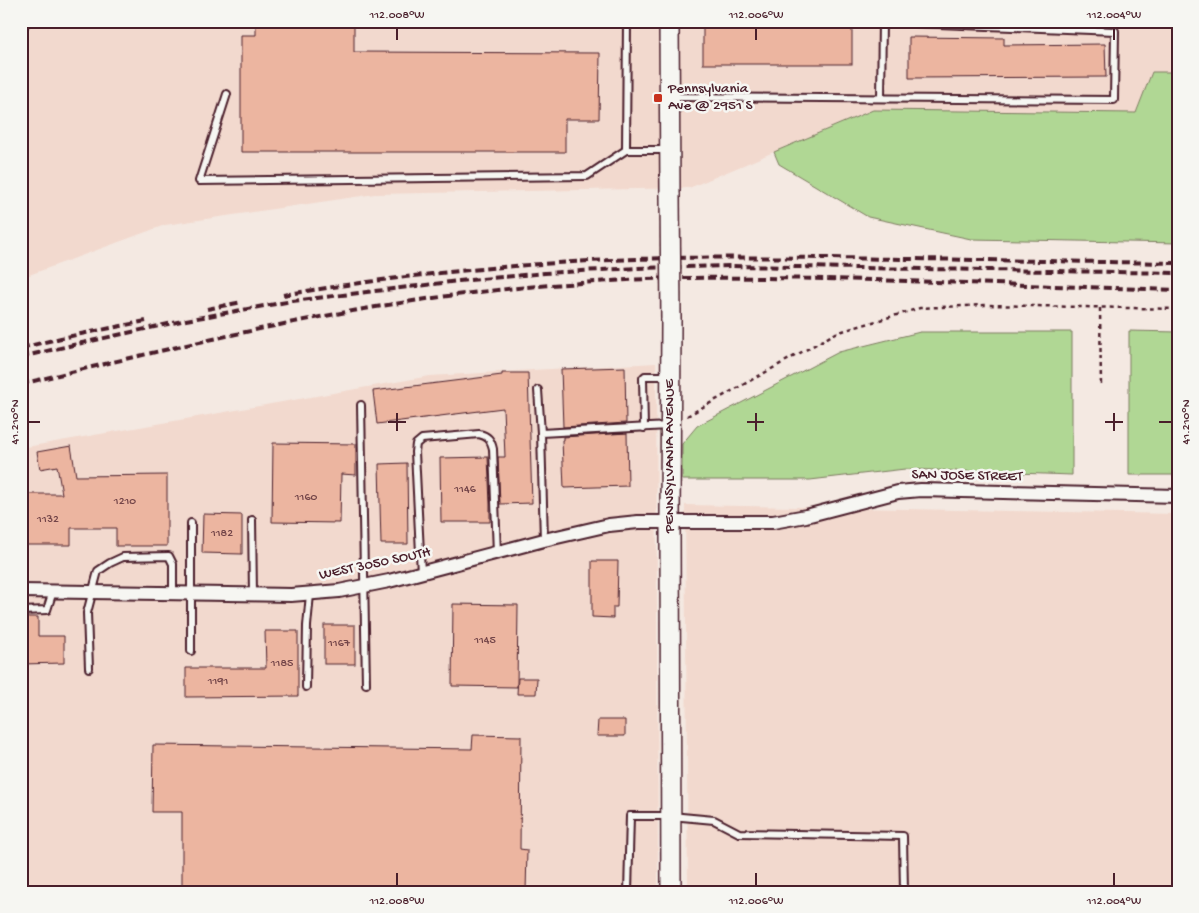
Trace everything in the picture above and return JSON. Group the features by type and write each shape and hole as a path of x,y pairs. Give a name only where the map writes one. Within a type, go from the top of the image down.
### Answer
{"street":[{"name":"PENNSYLVANIA AVENUE","path":"669,21 671,892"},
{"name":"SAN JOSE STREET","path":"670,522 773,522 806,516 898,492 921,490 1178,496"},
{"name":"WEST 3050 SOUTH","path":"21,591 291,595 339,591 390,581 544,540 609,525 638,522 670,522"}],"lane":[{"path":"21,31 27,21"},
{"path":"626,150 627,21"},
{"path":"881,98 882,21"},
{"path":"670,97 1114,100 1115,30 914,23 908,21"},
{"path":"228,94 200,181 587,176 626,150 670,150"},
{"path":"644,428 643,378 645,376 670,376"},
{"path":"538,390 544,540"},
{"path":"361,405 366,684"},
{"path":"541,433 670,426"},
{"path":"421,573 415,452 416,444 422,439 479,434 486,436 492,441 494,449 497,553"},
{"path":"252,520 253,594"},
{"path":"190,651 191,523"},
{"path":"89,668 87,614 98,571 124,557 169,556 173,564 173,593"},
{"path":"21,611 47,610 52,591"},
{"path":"306,687 307,626 310,594"},
{"path":"628,892 630,816 671,816 714,820 739,833 903,836 904,892"}],"path":[{"path":"670,426 836,333 920,308 985,305 1178,309"},
{"path":"1100,308 1101,388"}],"shaded area":[{"path":"21,21 1178,21 1178,72 1152,72 1136,113 873,110 689,188 375,194 165,225 21,278"},
{"path":"656,363 658,892 21,892 21,448 430,376"},
{"path":"685,505 1178,514 1178,892 688,892"}],"green space":[{"path":"1152,72 1178,72 1178,243 971,239 868,217 779,164 774,152 873,110 1136,113"},
{"path":"1129,331 1178,332 1178,475 1129,475"},
{"path":"920,332 1072,332 1072,475 905,469 810,480 682,480 682,444 697,426 839,352"}],"building":[{"path":"256,21 354,21 354,52 600,53 599,119 565,119 565,152 241,152 241,35 256,35"},
{"path":"703,24 852,24 852,64 703,64"},
{"path":"909,37 1004,38 1004,45 1105,44 1106,77 909,78"},
{"path":"625,367 626,423 563,427 561,369"},
{"path":"502,373 528,373 532,503 500,504 498,457 505,457 503,408 377,424 373,391 502,375"},
{"path":"627,433 628,486 564,488 563,437"},
{"path":"273,443 356,444 356,475 341,474 340,523 272,522"},
{"path":"71,446 76,476 167,475 167,546 116,546 116,528 71,528 71,545 25,545 25,494 62,494 57,466 40,469 37,452"},
{"path":"488,457 490,522 441,522 440,458"},
{"path":"407,463 408,544 381,544 379,464"},
{"path":"203,514 242,515 242,554 202,553"},
{"path":"592,561 618,561 617,607 613,607 613,618 592,617"},
{"path":"453,604 518,605 517,687 452,686"},
{"path":"21,617 38,617 38,636 64,636 64,663 21,664"},
{"path":"324,625 355,625 355,664 324,664"},
{"path":"265,631 298,631 298,696 186,697 186,668 266,668"},
{"path":"518,678 537,678 536,694 517,694"},
{"path":"598,720 625,720 625,736 597,736"},
{"path":"473,735 521,736 520,849 527,850 526,892 182,892 182,812 152,812 153,745 472,749"}],"railway":[{"path":"283,295 460,271 637,259 772,258 1178,263"},
{"path":"21,357 186,320 292,301 459,281 545,273 730,266 1178,273"},
{"path":"21,384 218,338 350,311 417,300 551,285 621,280 760,278 1178,290"},
{"path":"207,309 242,302"},
{"path":"21,348 146,321"}],"place":[{"name":"Pennsylvania Ave @ 2951 S","path":"658,98"}]}
